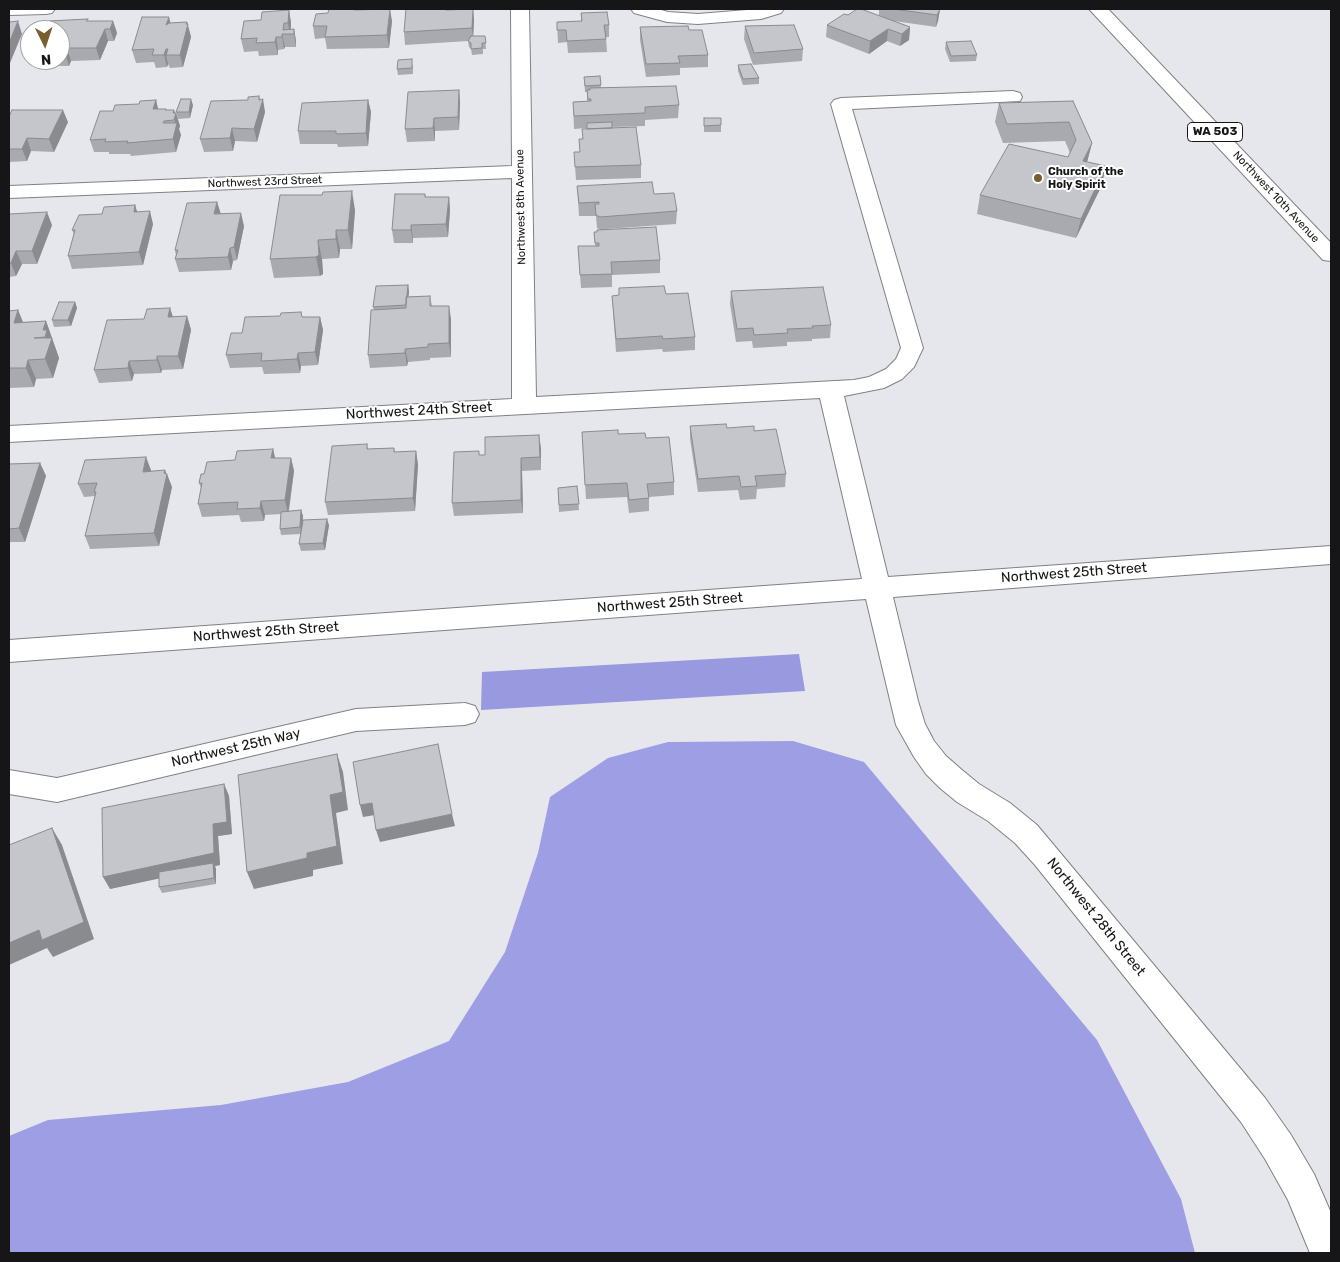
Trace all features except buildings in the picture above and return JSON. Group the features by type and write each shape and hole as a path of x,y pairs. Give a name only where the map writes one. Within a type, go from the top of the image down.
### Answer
{"street":[{"path":"9,10 46,9"},
{"name":"Northwest 8th Avenue","path":"520,9 524,405"},
{"path":"640,9 667,17 698,19 753,15 775,9"},
{"name":"Northwest 10th Avenue","path":"1098,9 1331,255"},
{"name":"Northwest 24th Street","path":"9,434 854,388 882,380 894,374 906,362 912,348 841,104 1013,97"},
{"name":"Northwest 23rd Street","path":"9,192 521,172"},
{"name":"Northwest 28th Street","path":"830,389 904,702 911,725 924,749 936,765 951,779 968,793 999,812 1026,834 1253,1110 1278,1147 1301,1187 1329,1253"},
{"name":"Northwest 25th Street","path":"9,651 1331,555"},
{"name":"Northwest 25th Way","path":"9,782 57,790 356,720 465,714"}],"shaded area":[{"path":"799,654 805,691 481,710 482,672"},
{"path":"793,741 864,762 1097,1040 1181,1199 1195,1253 9,1253 9,1136 48,1120 221,1105 348,1082 449,1041 505,952 538,853 550,797 608,758 668,742"}],"place":[{"name":"Church of the Holy Spirit","path":"1038,178"}]}
